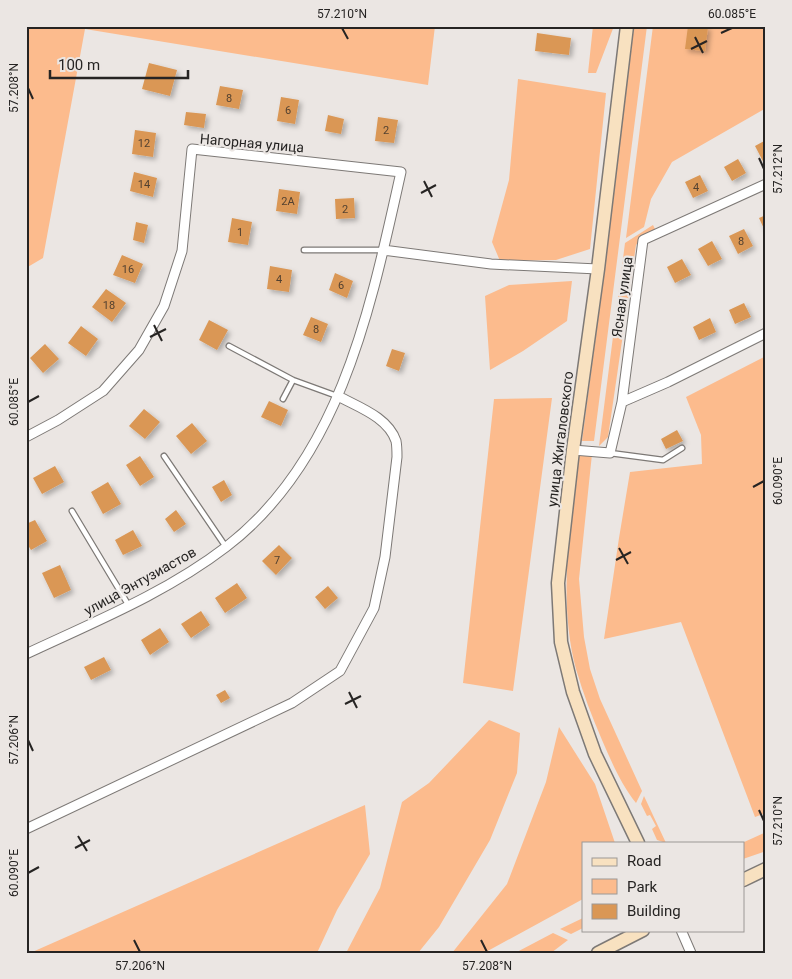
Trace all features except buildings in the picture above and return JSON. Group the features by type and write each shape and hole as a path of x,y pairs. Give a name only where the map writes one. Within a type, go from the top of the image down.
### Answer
{"main road":[{"name":"улица Жигаловского","path":"627,26 558,583 561,642 573,692 596,754 638,842"},
{"path":"744,880 766,869"},
{"path":"598,953 639,932"}],"street":[{"name":"Нагорная улица","path":"26,437 58,420 103,391 139,350 160,314 182,251 192,149 401,172 383,250"},
{"name":"Ясная улица","path":"610,453 622,402 643,240 766,184"},
{"path":"383,250 490,264 598,269"},
{"name":"улица Энтузиастов","path":"26,654 129,606 183,576 226,547 267,510 303,464 338,396 350,367 383,250"},
{"path":"622,402 668,382 766,334"},
{"path":"26,829 292,703 340,671 374,608 385,557 397,457 396,441 388,428 378,418 338,396"},
{"path":"573,450 610,453"},
{"path":"681,932 691,953"}],"lane":[{"path":"304,250 383,250"},
{"path":"229,346 293,380 338,396"},
{"path":"283,399 293,380"},
{"path":"610,453 663,460 682,448"},
{"path":"164,456 226,547"},
{"path":"72,511 129,606"}],"green space":[{"path":"26,26 435,26 428,85 85,29 43,258 26,268"},
{"path":"593,26 614,26 596,73 588,73"},
{"path":"634,26 647,26 594,441 582,441 604,273"},
{"path":"653,26 766,26 766,108 672,162 651,199 644,227 626,238"},
{"path":"518,79 606,93 590,249 556,260 500,261 492,242 509,180"},
{"path":"653,225 656,231 641,239 636,245 608,437 599,446 625,243"},
{"path":"572,281 567,321 523,351 490,370 485,296 509,285"},
{"path":"766,356 766,813 755,817 681,622 604,639 630,472 702,464 701,435 686,397"},
{"path":"552,398 513,691 463,683 494,399"},
{"path":"580,453 592,454 579,579 584,637 590,669 600,699 642,791 636,803 617,773 595,723 576,669 571,644 568,617 567,563 577,457"},
{"path":"489,720 520,733 517,773 490,840 439,927 418,953 346,953 380,888 402,802 429,783"},
{"path":"559,727 595,784 615,842 582,842 582,900 484,953 452,953 507,884 546,782"},
{"path":"644,796 666,842 657,840 652,829 656,826 650,815 647,816 641,804"},
{"path":"365,805 370,854 337,910 317,953 30,953"},
{"path":"766,832 766,851 744,859 744,842"},
{"path":"582,918 582,928 571,934 560,929"},
{"path":"553,933 568,940 551,953 515,953"}]}
